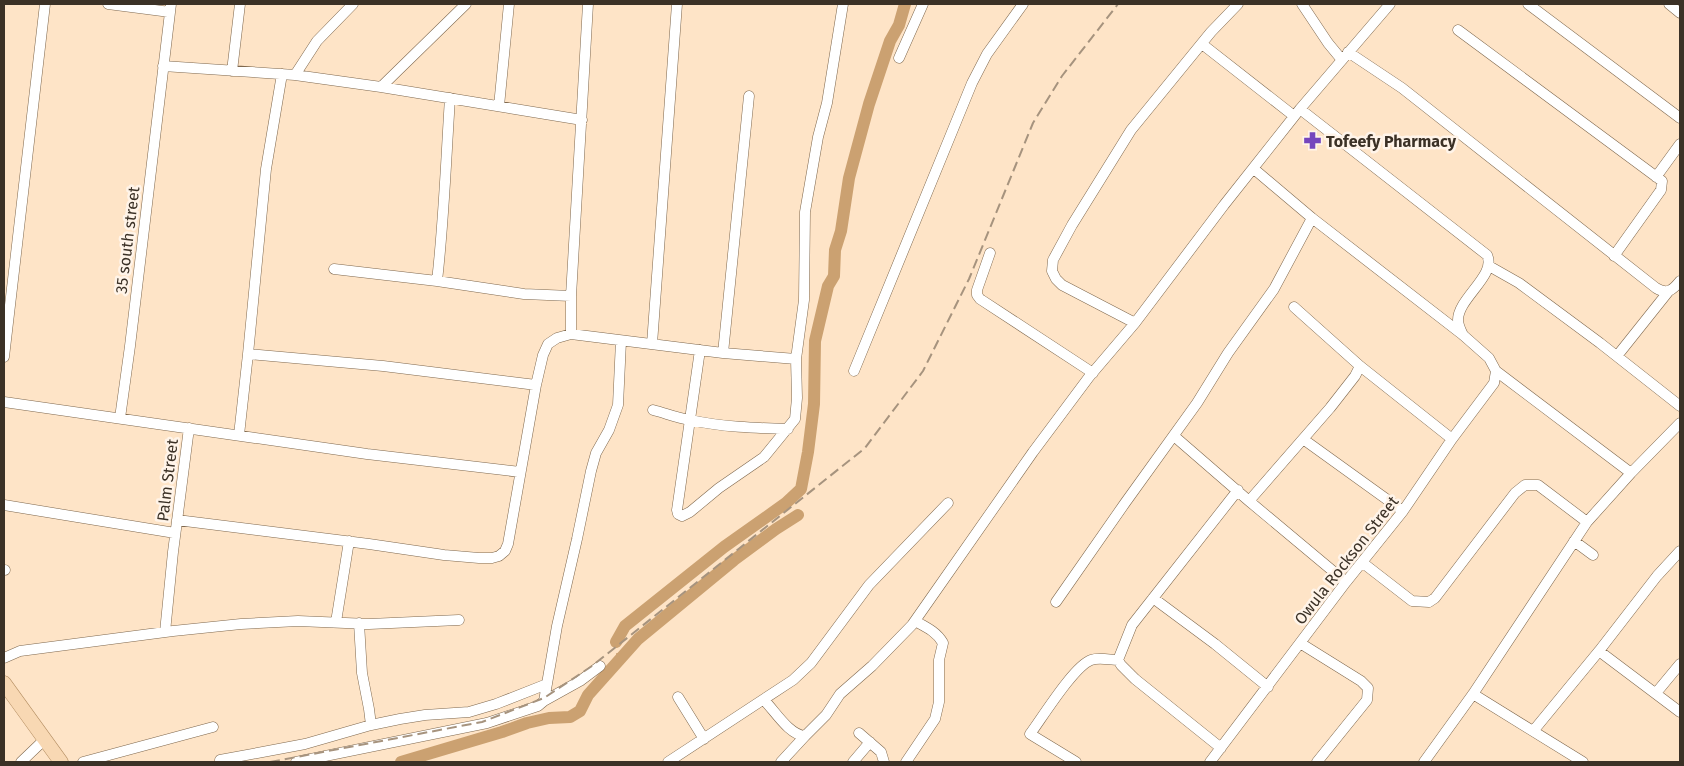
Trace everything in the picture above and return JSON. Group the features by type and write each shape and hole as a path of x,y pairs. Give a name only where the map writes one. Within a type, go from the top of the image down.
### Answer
{"main road":[{"path":"4,683 61,762"}],"street":[{"path":"4,356 44,4"},
{"path":"108,4 170,8"},
{"path":"232,71 240,4"},
{"path":"295,75 317,41 353,4"},
{"path":"381,87 466,4"},
{"path":"499,106 509,4"},
{"path":"571,334 571,296 588,4"},
{"path":"652,344 677,4"},
{"path":"700,350 677,510 678,514 682,516 690,512 718,488 764,457 795,418 797,398 796,359 804,300 805,212 818,138 827,103 843,4"},
{"path":"899,58 923,4"},
{"path":"854,371 972,83 987,54 1024,4"},
{"path":"1135,323 1062,285 1056,279 1052,270 1053,260 1130,130 1238,4"},
{"path":"1302,4 1328,43 1345,56 1402,88 1614,256 1656,288 1668,292"},
{"path":"781,762 826,715 840,694 872,666 915,621 1033,452 1093,373 1135,323 1297,112 1390,4"},
{"path":"1528,4 1680,118"},
{"path":"1669,4 1680,13"},
{"name":"35 south street","path":"120,418 170,8"},
{"path":"1458,30 1662,181 1661,190 1614,256"},
{"path":"1202,44 1297,112 1487,254 1488,270 1459,310 1458,322 1462,335"},
{"path":"163,66 295,75 582,120"},
{"path":"238,434 248,354 266,169 282,74"},
{"path":"723,353 748,96"},
{"path":"437,281 443,228 450,98"},
{"path":"1656,177 1680,144"},
{"path":"1254,169 1312,218 1462,335 1489,358 1496,371 1631,473"},
{"path":"1056,602 1197,403 1228,353 1274,289 1312,218"},
{"path":"990,253 977,290 980,299 1093,373"},
{"path":"1489,263 1519,283 1680,406"},
{"path":"334,269 437,281 524,294 571,296"},
{"path":"1616,356 1668,292 1680,281"},
{"path":"1294,307 1360,366 1452,439"},
{"path":"177,520 349,541 444,555 492,558 499,556 505,551 508,544 536,385 543,355 548,344 558,338 571,334 723,353 796,359"},
{"path":"544,701 557,626 591,471 596,453 609,430 618,405 621,340"},
{"path":"248,354 373,365 536,385"},
{"path":"1249,501 1330,408 1360,366"},
{"name":"Owula Rockson Street","path":"1210,762 1346,582 1403,511 1452,439 1494,383 1496,371"},
{"name":"Palm Street","path":"4,402 189,428 175,534 165,632"},
{"path":"652,410 690,420 750,428 788,429"},
{"path":"1424,762 1473,694 1587,522 1680,423"},
{"path":"189,428 367,454 520,472"},
{"path":"1174,436 1346,582"},
{"path":"1303,438 1403,511"},
{"path":"1363,563 1412,601 1429,602 1435,598 1515,493 1525,485 1538,485 1587,522"},
{"path":"1221,748 1135,679 1121,666 1118,660 1132,625 1238,490"},
{"path":"668,762 764,700 793,680 812,663 868,585 948,503"},
{"path":"4,505 175,534"},
{"path":"336,622 349,541"},
{"path":"1574,541 1592,555"},
{"path":"1534,730 1599,651 1656,576 1680,551"},
{"path":"1153,598 1268,687"},
{"path":"4,658 20,652 165,632 241,624 298,621 359,623 459,620"},
{"path":"906,762 935,719 939,702 939,660 943,643 940,636 915,621"},
{"path":"359,623 362,673 371,725"},
{"path":"1300,643 1368,688 1368,700 1318,762"},
{"path":"1599,651 1680,712"},
{"path":"1076,762 1030,734 1085,663 1096,659 1118,660"},
{"path":"1656,693 1680,664"},
{"path":"296,762 487,722 538,706 580,681 600,666"},
{"path":"220,760 305,744 371,725 425,715 469,712 496,704 546,684"},
{"path":"1473,694 1583,762"},
{"path":"678,697 704,739"},
{"path":"764,700 790,730 799,736 805,736"},
{"path":"83,762 213,727"},
{"path":"858,733 881,752 884,762"},
{"path":"21,762 44,740"},
{"path":"853,762 870,742"}],"waterway":[{"path":"616,642 625,626 724,547 786,503 801,489 814,404 815,341 828,286 834,276 835,250 841,231 849,178 869,104 890,41 899,25 905,4"},
{"path":"401,762 527,723 549,718 570,717 580,711 588,695 638,639 734,560 798,515"},
{"path":"617,654 624,656"}],"railway":[{"path":"270,762 482,722 544,698 592,666 865,448 923,371 969,279 1033,123 1062,76 1118,4"}],"place":[{"name":"Tofeefy Pharmacy","path":"1312,141"}]}
